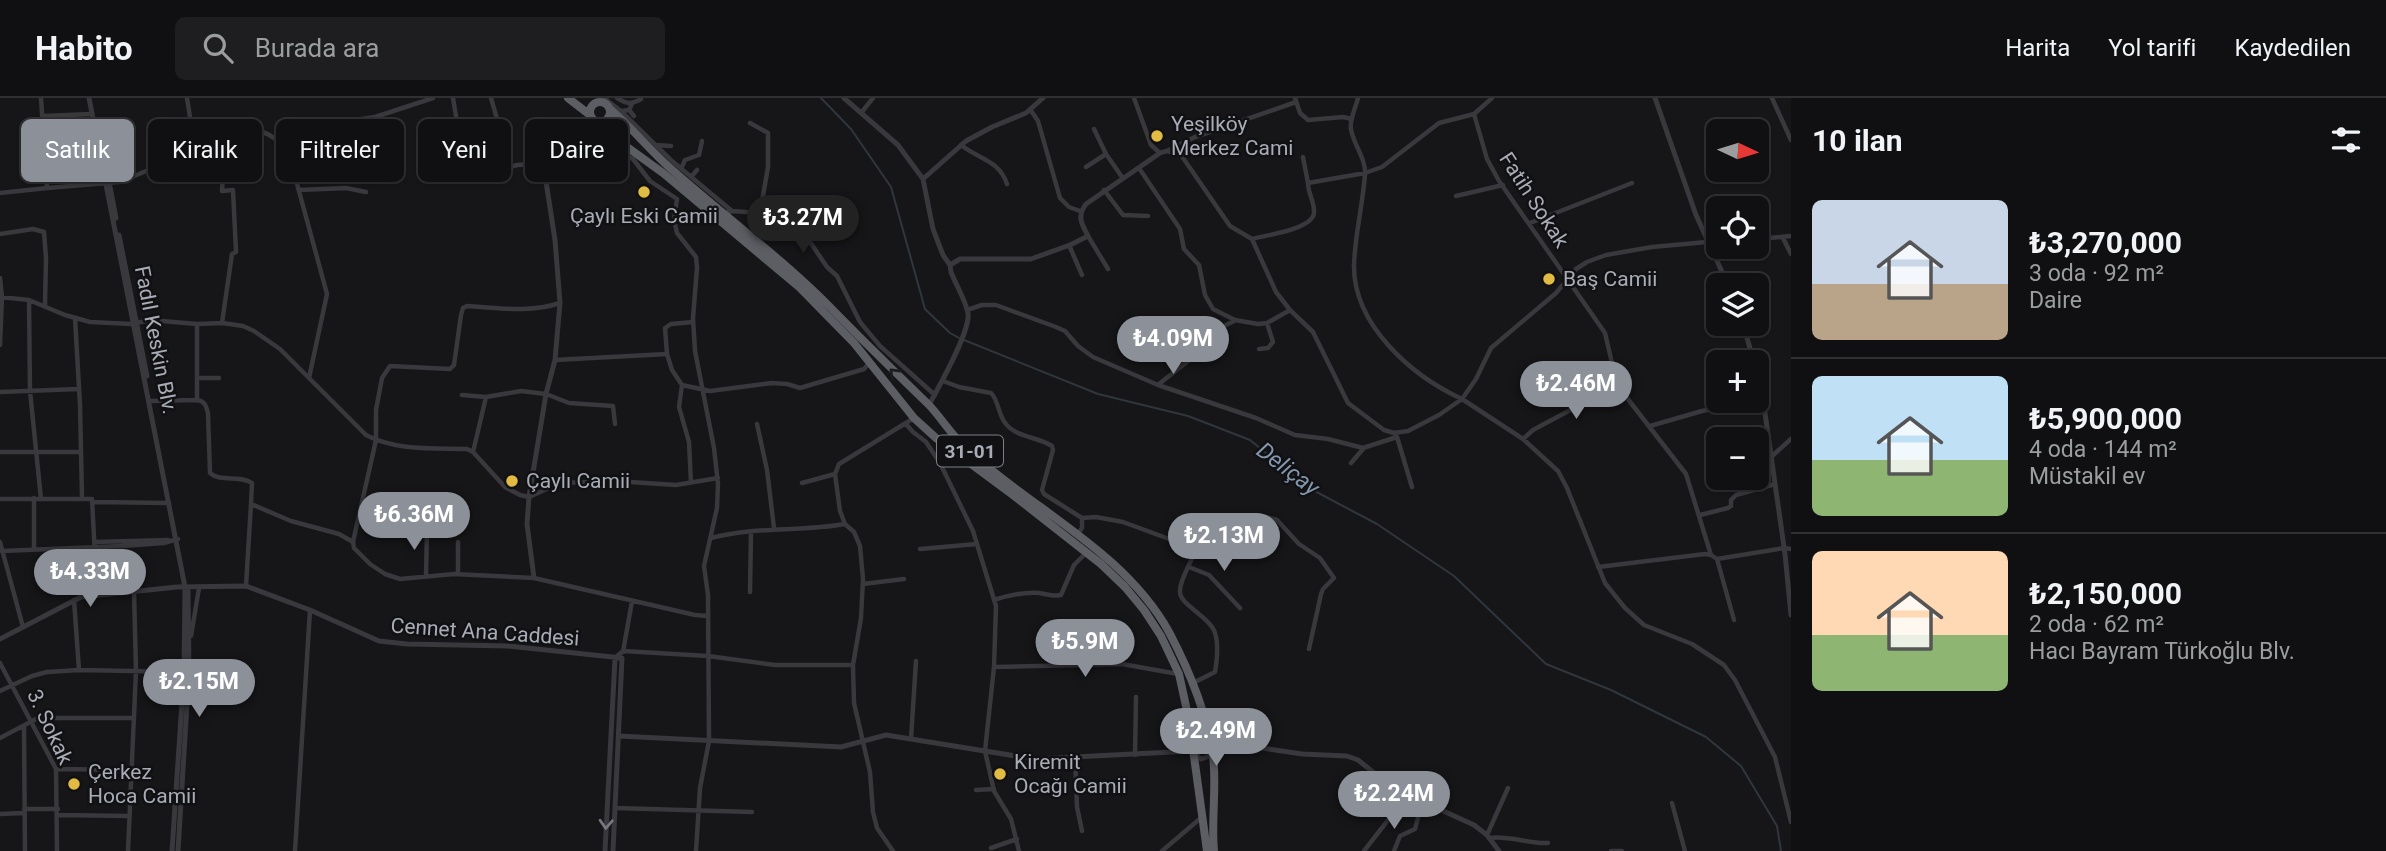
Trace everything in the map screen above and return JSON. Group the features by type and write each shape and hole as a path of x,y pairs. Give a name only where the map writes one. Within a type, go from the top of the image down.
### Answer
{"highway":[{"name":"31-01","path":"568,98 595,119"},
{"name":"31-01","path":"604,102 671,168 729,212 803,281 929,406 962,444 1077,536 1130,581 1150,603 1168,630 1193,683 1213,755 1214,851"},
{"path":"596,119 591,107 595,103 604,102 609,118 602,119"},
{"name":"31-01","path":"628,148 663,173 799,287 870,362 912,420 1087,553 1125,587 1144,610 1161,636 1179,674 1189,720 1207,851"},
{"path":"912,420 929,406"},
{"path":"912,420 929,406"}],"street":[{"path":"41,98 47,188"},
{"name":"Fadıl Keskin Blv.","path":"90,98 108,184"},
{"name":"Fadıl Keskin Blv.","path":"90,98 187,588"},
{"path":"187,98 190,119"},
{"path":"362,119 433,98"},
{"path":"453,98 456,119"},
{"path":"491,98 497,119"},
{"path":"617,98 624,104 632,104 641,99"},
{"path":"844,98 898,145 923,179 933,229 967,310 964,332 929,406"},
{"path":"862,113 873,98"},
{"path":"923,179 961,145 992,127 1010,121 1043,98"},
{"path":"1134,98 1151,145 1164,152 1181,155 1230,226 1252,239 1276,292 1313,332 1348,403 1384,430 1396,435 1412,486"},
{"path":"1358,98 1350,127 1365,173 1354,265 1356,280 1374,329 1384,342 1436,387 1462,399 1523,439 1558,471 1605,583 1625,608 1644,625 1692,644 1724,665 1735,680 1775,757 1791,822"},
{"path":"1308,183 1365,173 1382,167 1439,123 1474,114 1492,98"},
{"path":"1351,463 1363,448 1408,431 1462,399 1476,379 1490,348 1587,262 1606,255 1652,247 1706,242 1655,98"},
{"path":"1772,98 1791,140"},
{"path":"1108,269 1088,236 1080,219 1080,211 1122,177 1195,136 1296,100 1300,113 1308,120 1343,117 1352,119"},
{"path":"604,102 621,111 729,212 760,213 785,219 804,233 836,276 860,322 890,355 935,395"},
{"path":"629,110 632,104"},
{"path":"1030,109 1038,121 1059,198 1080,211"},
{"path":"621,111 629,110"},
{"path":"629,110 634,116"},
{"path":"43,116 92,114"},
{"name":"Fatih Sokak","path":"1474,114 1487,159 1605,333 1617,385 1686,474 1711,555"},
{"path":"750,123 768,133 768,167 760,213"},
{"path":"1094,129 1106,154 1122,177"},
{"path":"656,145 663,140"},
{"path":"681,169 685,160 698,155 702,141"},
{"path":"656,145 671,146"},
{"path":"961,145 997,165 1007,184"},
{"path":"1086,167 1106,154"},
{"path":"628,156 649,181 677,199 674,220 677,233 696,257 693,322 695,351 718,478 717,508 705,566 708,595 709,741 700,788 696,851"},
{"path":"1252,239 1296,229 1315,215 1308,192 1303,158"},
{"path":"1139,168 1180,229 1184,249 1199,265 1205,295 1213,309 1235,320 1268,324 1290,310"},
{"path":"691,177 697,170"},
{"path":"0,193 108,184 148,171"},
{"path":"222,323 232,254 236,253 233,190 222,191 223,182"},
{"path":"297,182 327,294 309,378"},
{"path":"534,578 527,533 529,497 545,394 555,360 560,303 555,240 546,182"},
{"path":"1530,223 1632,183"},
{"path":"1456,196 1503,185"},
{"path":"299,190 346,188 366,192"},
{"path":"1104,190 1123,215 1148,216"},
{"path":"0,234 33,229 44,232 45,306"},
{"path":"950,265 960,260 1031,259 1088,236"},
{"path":"1769,239 1791,236"},
{"path":"1783,238 1791,254"},
{"path":"1069,245 1082,275"},
{"path":"0,278 0,345"},
{"path":"1,297 29,300 90,322 135,324 150,320 243,326 279,349 366,435 376,440 414,448 467,449 473,452 505,487 529,497 560,483 580,481 676,485 718,478"},
{"path":"29,300 30,391 41,499"},
{"path":"560,303 544,308 515,309 467,306 463,308 454,365 450,369 390,366 386,370 376,411 376,440 352,542 354,548 384,574 400,579 458,574 534,578 708,616"},
{"path":"967,310 982,305 996,305 1065,331 1078,346 1093,357 1158,385 1256,418 1295,435 1328,439 1363,448"},
{"path":"75,318 82,497"},
{"path":"1158,385 1192,358 1212,332 1235,320"},
{"path":"691,483 689,442 679,407 682,385 672,370 667,355 665,328 671,324 693,322"},
{"path":"197,324 197,400"},
{"path":"1259,349 1268,348 1273,342 1268,324"},
{"path":"555,360 667,355"},
{"path":"682,385 710,391 772,383 800,388 864,369 870,362"},
{"path":"197,378 219,378"},
{"path":"943,381 991,393 995,396 1002,417 1011,428 1052,446 1042,490 1044,494 1082,518 1096,517 1123,522 1180,543 1193,556"},
{"path":"1523,439 1533,430 1617,385"},
{"path":"0,392 78,389"},
{"path":"462,395 486,397 521,391 545,394 569,404 613,406 615,424"},
{"path":"473,452 486,397"},
{"path":"151,401 197,400 206,405 210,473 218,478 247,479 252,483 246,586"},
{"name":"Fadıl Keskin Blv.","path":"151,401 177,539"},
{"path":"1650,426 1706,410"},
{"path":"1760,413 1788,548 1791,615"},
{"path":"893,851 877,828 873,813 870,772 854,703 853,665 861,618 863,584 860,546 854,532 845,524 840,511 835,474 839,464 912,420 913,432 926,442 940,463 973,531 996,606 994,667 985,751 994,789 1011,819 1019,851"},
{"path":"757,424 767,470 774,528"},
{"path":"1771,457 1791,439"},
{"path":"0,452 80,452"},
{"path":"802,483 835,474"},
{"path":"1700,515 1728,508 1736,495 1774,484"},
{"path":"0,499 82,497 94,502 169,503"},
{"path":"34,499 34,549"},
{"path":"94,502 97,594"},
{"path":"251,504 291,521 339,534 352,542"},
{"path":"1193,683 1215,672 1216,637 1208,621 1182,599 1179,591 1193,556 1266,517 1277,520 1299,544 1320,558 1335,578 1323,589 1309,649"},
{"path":"1077,536 1082,528 1082,518"},
{"path":"710,538 774,528 845,524"},
{"path":"426,576 427,528"},
{"path":"750,592 751,531"},
{"path":"2,551 164,543 177,539"},
{"path":"0,542 23,626"},
{"path":"458,542 458,574"},
{"path":"920,549 976,544"},
{"path":"1717,559 1788,548"},
{"path":"994,600 1024,593 1054,597 1061,595 1074,565 1087,553"},
{"path":"1598,567 1711,555 1717,559 1734,620"},
{"path":"0,568 7,567"},
{"path":"1189,567 1209,575 1240,608"},
{"path":"863,584 904,579"},
{"name":"Cennet Ana Caddesi","path":"0,639 74,600 97,594 246,586 310,610 379,641 508,646 618,658"},
{"path":"187,588 189,644"},
{"path":"178,851 187,672 187,588"},
{"path":"172,851 189,644 199,588"},
{"path":"128,851 136,671 134,591"},
{"path":"74,600 79,670"},
{"path":"605,851 618,658 623,651 632,601"},
{"path":"295,851 310,610"},
{"path":"623,651 708,656 775,665 853,665"},
{"path":"613,851 618,658"},
{"path":"911,739 916,661"},
{"name":"3. Sokak","path":"0,663 14,685 56,769 57,851"},
{"path":"994,667 1122,664 1179,674"},
{"path":"0,691 39,674 79,670 187,672"},
{"path":"1135,756 1136,697"},
{"path":"0,738 24,727 32,720 134,718"},
{"path":"24,727 25,851"},
{"path":"618,736 831,747 886,735 1034,759 1135,756 1192,751 1201,759 1248,746"},
{"path":"1192,751 1197,742 1209,740 1358,760 1406,797 1474,825 1499,851"},
{"path":"1074,757 1077,807 1082,831"},
{"path":"56,769 131,770"},
{"path":"1488,837 1508,788"},
{"path":"976,790 994,789"},
{"path":"1364,851 1406,797"},
{"path":"1394,851 1399,836 1415,829 1422,803"},
{"path":"1672,803 1685,851"},
{"path":"615,808 752,812"},
{"path":"0,814 24,811 129,816"},
{"path":"1162,851 1203,817"},
{"path":"1488,837 1501,836 1548,843"},
{"path":"991,848 1017,839"},
{"path":"1611,851 1622,851"}],"waterway":[{"name":"Deliçay","path":"821,98 851,129 891,187 925,309 959,338"},
{"name":"Deliçay","path":"964,340 1098,394 1188,416 1250,440 1309,488 1377,524 1454,576 1546,664 1611,690 1706,737 1741,766 1777,826 1781,851"}],"place":[{"name":"Yeşilköy Merkez Cami","path":"1157,136"},
{"name":"Çaylı Eski Camii","path":"644,192"},
{"name":"Baş Camii","path":"1549,279"},
{"name":"Çaylı Camii","path":"512,481"},
{"name":"Kiremit Ocağı Camii","path":"1000,774"},
{"name":"Çerkez Hoca Camii","path":"74,784"}]}
